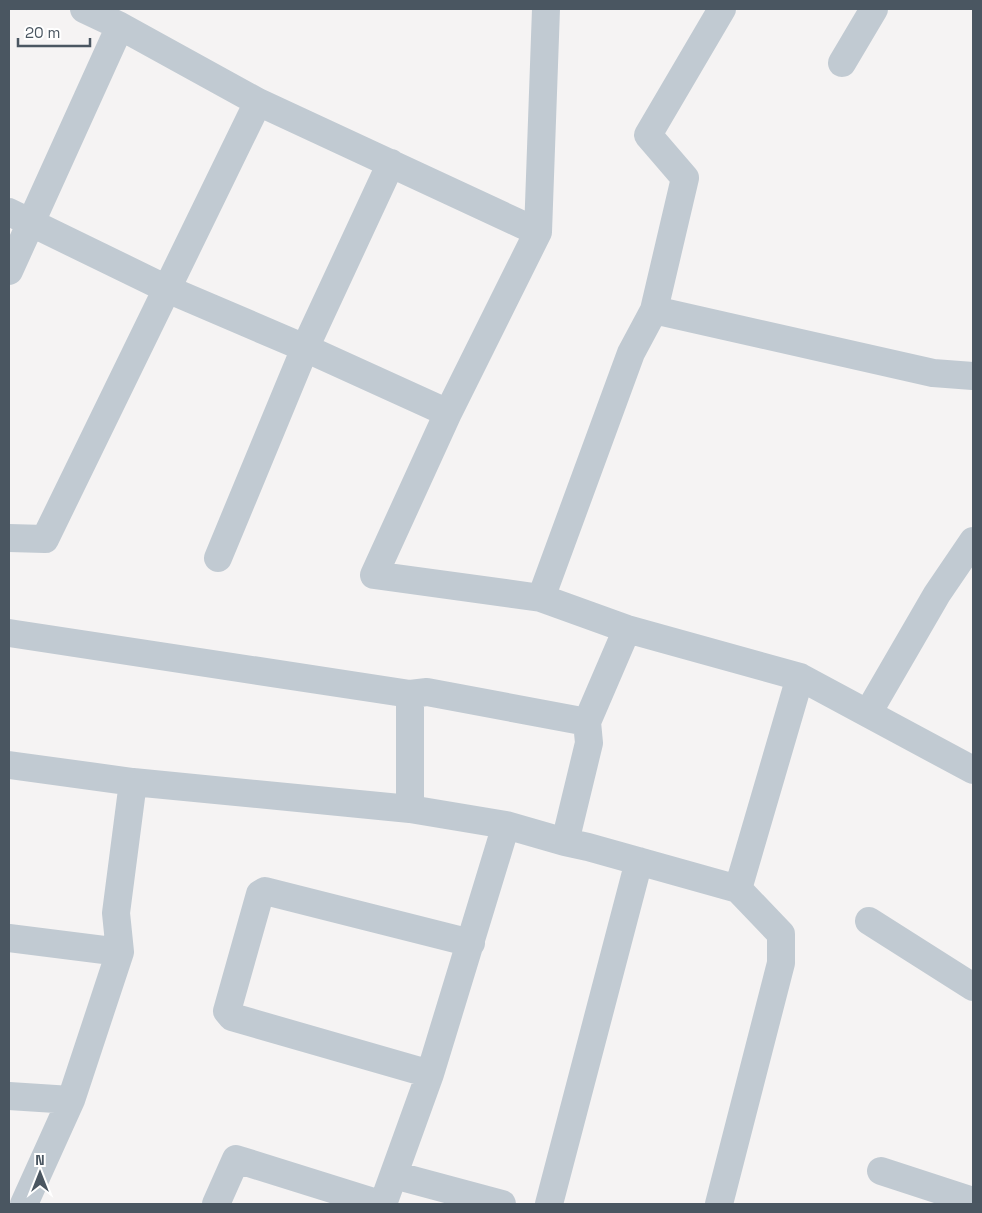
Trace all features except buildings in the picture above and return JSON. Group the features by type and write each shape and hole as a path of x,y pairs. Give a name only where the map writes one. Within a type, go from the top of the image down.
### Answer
{"street":[{"path":"84,9 120,26 258,102 538,232"},
{"path":"546,9 538,232 448,413 374,575 541,598 627,629 800,677 973,770"},
{"path":"541,598 631,354 654,310 685,178 648,135 722,9"},
{"path":"842,63 874,9"},
{"path":"9,271 20,217 120,26"},
{"path":"9,538 46,539 258,102"},
{"path":"218,558 306,348 391,163"},
{"path":"20,217 167,289 306,348 448,413"},
{"path":"654,310 933,373 973,376"},
{"path":"868,713 937,594 973,541"},
{"path":"566,842 589,743 587,722 627,629"},
{"path":"9,633 410,694 427,692 587,722"},
{"path":"738,889 800,677"},
{"path":"410,694 410,809"},
{"path":"9,765 133,782 410,809 506,825 738,889 781,934 781,963 719,1204"},
{"path":"24,1204 71,1100 120,952 116,913 133,782"},
{"path":"216,1204 236,1159 382,1204 430,1074 506,825"},
{"path":"549,1204 639,861"},
{"path":"430,1074 232,1017 227,1011 260,894 265,891 471,943"},
{"path":"869,921 973,987"},
{"path":"9,938 120,952"},
{"path":"9,1096 71,1100"},
{"path":"881,1171 973,1201"},
{"path":"394,1175 502,1204"}]}
